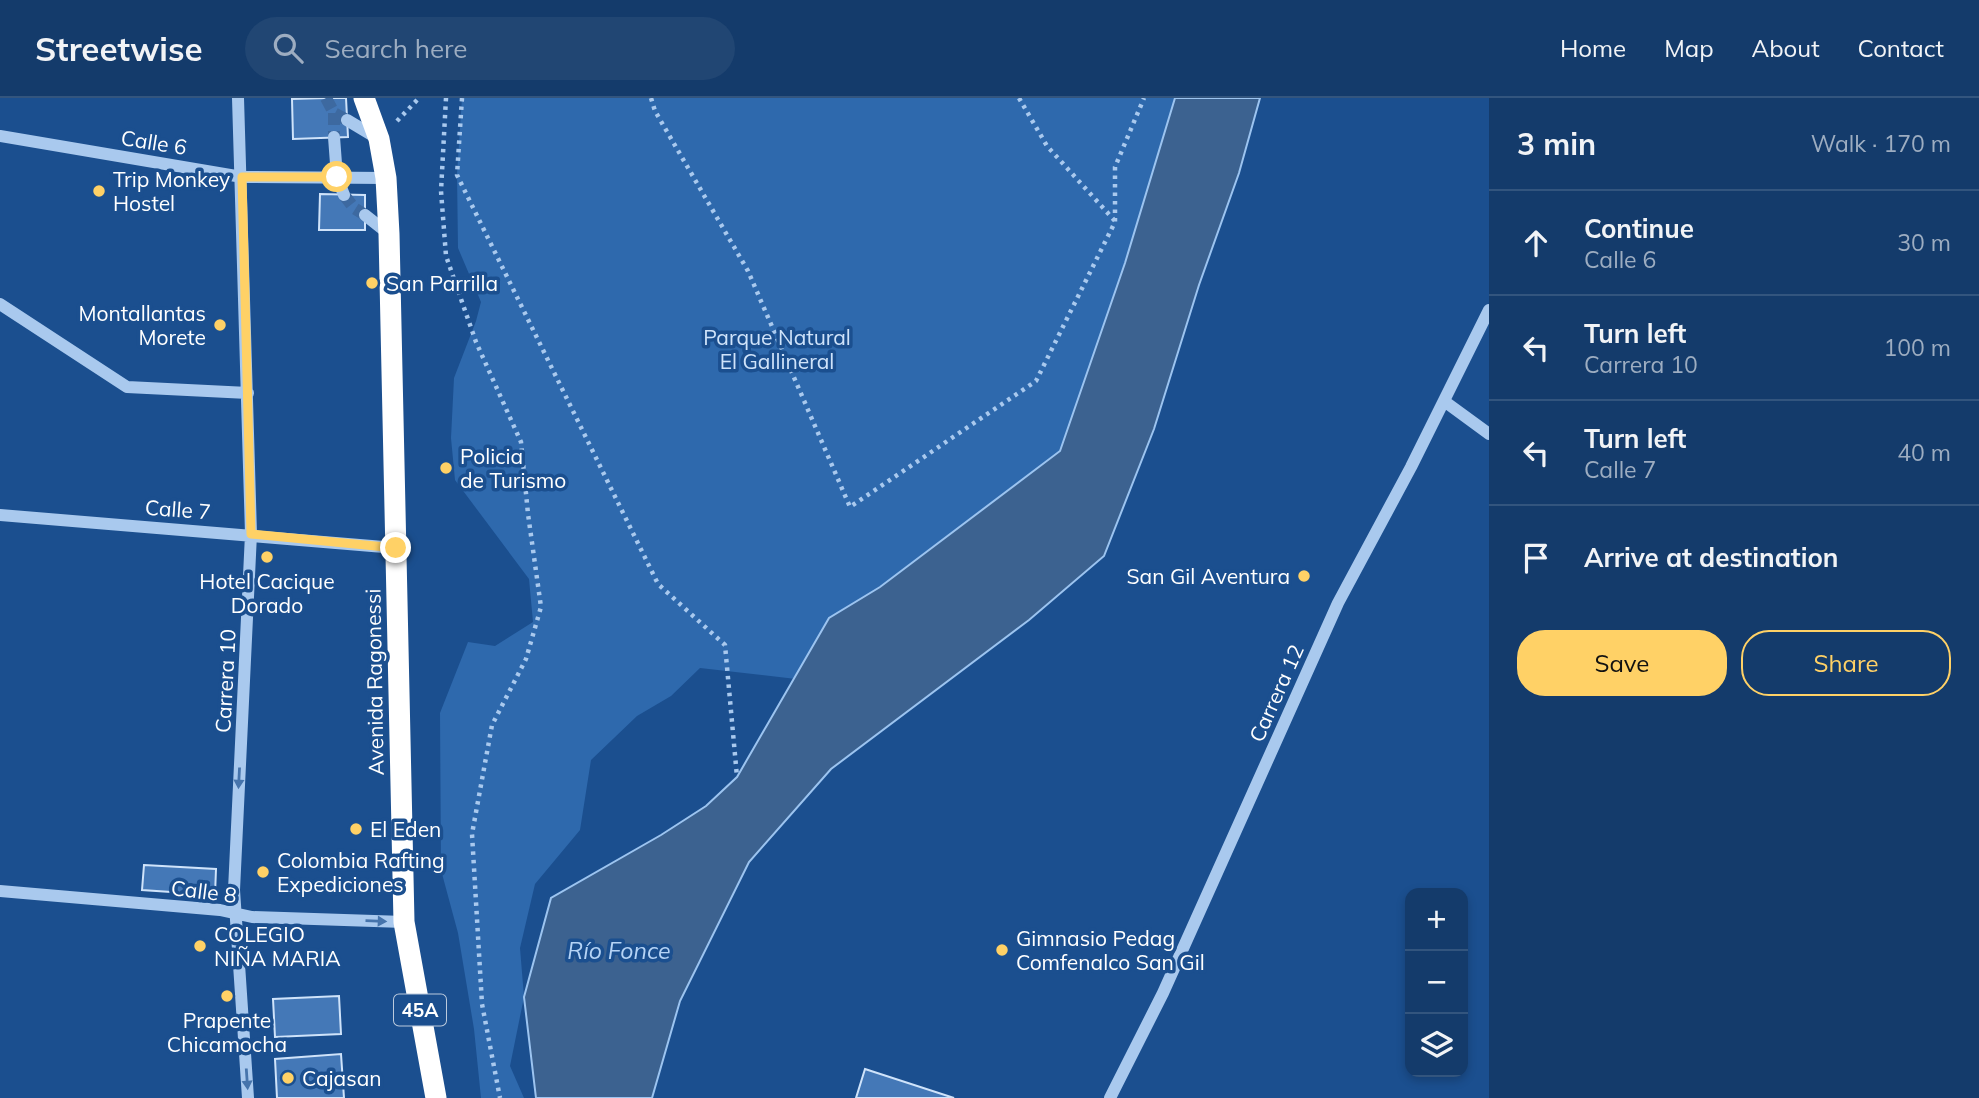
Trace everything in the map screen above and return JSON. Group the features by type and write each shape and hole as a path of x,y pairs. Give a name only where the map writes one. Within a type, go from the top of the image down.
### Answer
{"highway":[{"name":"Avenida Ragonessi","path":"365,98 379,139 386,178 389,234 404,922 436,1098"}],"street":[{"name":"Carrera 10","path":"238,98 251,534 235,913 248,1098"},
{"path":"347,120 379,139"},
{"name":"Calle 6","path":"0,136 242,177 386,178"},
{"path":"334,137 337,177 344,195"},
{"path":"365,215 389,234"},
{"path":"0,304 127,387 248,393"},
{"name":"Carrera 12","path":"1110,1098 1163,993 1338,603 1411,467 1489,310"},
{"path":"1444,401 1489,434"},
{"name":"Calle 7","path":"0,515 396,548"},
{"name":"Calle 8","path":"0,891 235,913 252,917 404,922"}],"path":[{"path":"379,139 419,98"},
{"path":"446,98 441,191 446,256 476,342 521,442 541,607 526,659 492,726 472,834 482,1004 500,1098"},
{"path":"462,98 457,174 463,187 658,584 725,645 737,777"},
{"path":"651,98 662,122 748,271 850,506 1036,381 1115,222 1115,167 1144,98"},
{"path":"1019,98 1047,146 1115,222"}],"green space":[{"name":"Parque Natural El Gallineral","path":"462,98 1176,98 1125,263 1060,451 880,587 829,618 796,679 700,668 671,696 637,716 591,760 580,830 535,884 520,948 524,997 510,1066 524,1098 481,1098 474,1029 458,933 441,870 440,713 468,642 495,646 533,622 529,579 455,480 451,438 454,378 481,302 458,248 457,174"}],"water":[{"name":"Río Fonce","path":"1175,98 1260,98 1239,173 1199,285 1154,429 1104,556 1029,620 831,769 749,862 680,1001 652,1098 536,1098 524,997 551,898 706,806 737,777 829,618 880,587 1060,451 1125,263"}],"building":[{"path":"346,98 348,137 293,139 292,99"},
{"path":"320,194 365,195 365,230 319,230"},
{"path":"144,865 216,869 215,895 142,890"},
{"path":"339,996 341,1034 275,1037 273,999"},
{"path":"341,1054 344,1098 277,1098 275,1059"},
{"path":"865,1069 954,1098 856,1098"}],"tunnel":[{"path":"326,98 334,113 347,120"},
{"path":"334,113 334,137"},
{"path":"344,195 354,208 365,215"}],"place":[{"name":"Trip Monkey Hostel","path":"99,191"},
{"name":"San Parrilla","path":"372,283"},
{"name":"Montallantas Morete","path":"220,325"},
{"name":"Policia de Turismo","path":"446,468"},
{"name":"Hotel Cacique Dorado","path":"267,557"},
{"name":"San Gil Aventura","path":"1304,576"},
{"name":"El Eden","path":"356,829"},
{"name":"Colombia Rafting Expediciones","path":"263,872"},
{"name":"COLEGIO NIÑA MARIA","path":"200,946"},
{"name":"Gimnasio Pedag Comfenalco San Gil","path":"1002,950"},
{"name":"Prapente Chicamocha","path":"227,996"},
{"name":"Cajasan","path":"288,1078"}],"route":[{"path":"337,177 242,177 251,534 396,548"}]}
